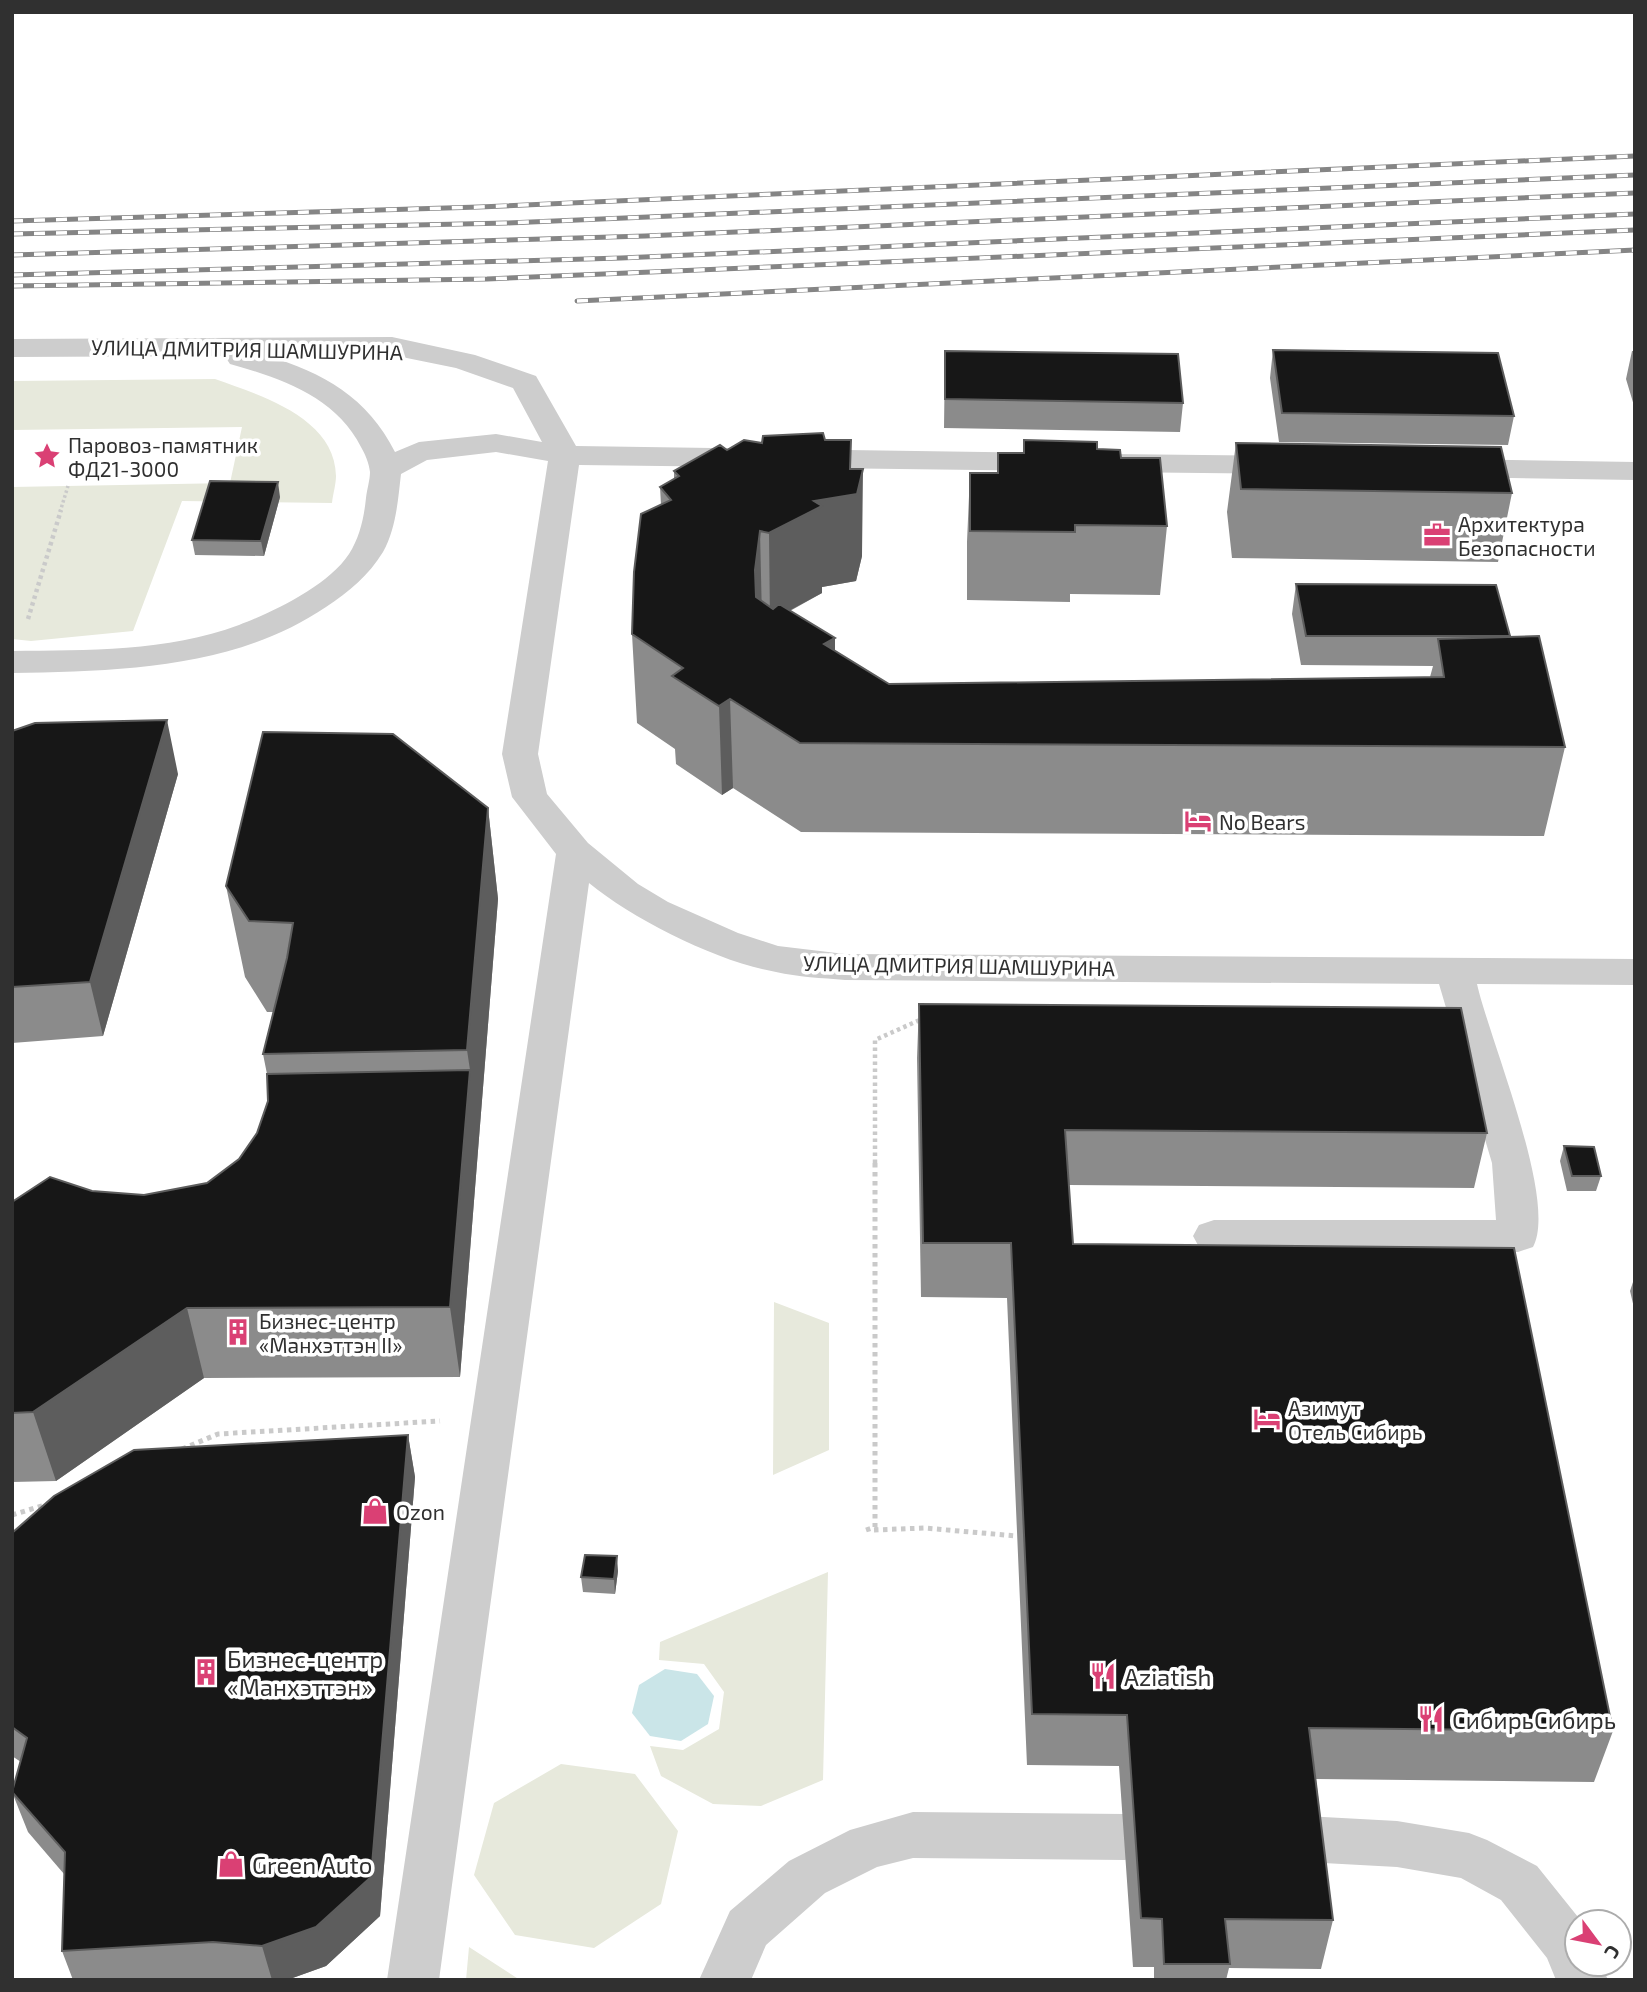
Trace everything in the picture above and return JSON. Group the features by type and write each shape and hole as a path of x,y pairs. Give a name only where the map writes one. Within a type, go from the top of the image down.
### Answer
{"street":[{"path":"14,662 112,661 213,646 282,620 323,595 353,570 373,541 382,513 386,470 366,428 343,403 310,382 274,367 198,346"},
{"name":"УЛИЦА ДМИТРИЯ ШАМШУРИНА","path":"12,348 392,346 464,361 525,382 565,455 520,754 530,797 575,852 625,893 655,911 725,942 775,959 845,967 1635,972"},
{"path":"386,470 419,451 496,443 565,455 1315,466"},
{"path":"1426,468 1635,471"},
{"path":"414,1980 575,852"},
{"path":"1214,1236 1518,1236 1512,1163 1463,1007 1455,970"},
{"path":"724,1980 748,1928 807,1877 868,1846 913,1835 1125,1837"},
{"path":"1305,1839 1397,1844 1469,1856 1519,1883 1566,1942 1582,1980"}],"path":[{"path":"14,662 68,486"},
{"path":"932,1014 875,1040 876,1527 866,1530 924,1528 1017,1536"},
{"path":"181,1449 218,1434 495,1418"},
{"path":"12,1515 19,1515 57,1500"}],"shaded area":[{"path":"215,379 292,411 323,438 332,456 336,476 332,503 182,501 133,631 31,641 12,639 12,487 230,483 242,427 12,430 12,381"},
{"path":"774,1302 829,1323 829,1450 773,1475"},
{"path":"828,1572 823,1780 761,1806 713,1804 661,1776 650,1746 683,1750 719,1729 724,1692 704,1664 659,1660 660,1642"},
{"path":"561,1764 635,1774 678,1831 661,1904 594,1948 515,1935 474,1875 494,1803"},
{"path":"469,1947 520,1980 466,1980"}],"water":[{"path":"665,1669 697,1674 714,1696 708,1724 681,1741 650,1736 632,1713 639,1685"}],"building":[{"path":"1273,350 1498,353 1514,416 1282,413"},
{"path":"945,351 1178,354 1183,403 945,399"},
{"path":"823,433 825,440 851,440 850,469 863,469 857,494 814,501 822,506 769,533 760,531 755,570 756,597 773,609 779,604 835,638 824,644 889,684 1444,677 1438,639 1539,636 1565,747 800,743 730,699 719,706 672,676 683,668 632,634 634,572 641,514 671,500 660,487 679,476 674,471 720,445 727,450 744,440 762,443 763,436"},
{"path":"1024,440 1097,442 1097,449 1120,450 1121,458 1160,458 1167,526 1075,525 1075,532 970,531 970,473 998,473 998,453 1024,453"},
{"path":"1236,443 1501,447 1512,493 1241,489"},
{"path":"210,481 278,482 261,541 192,540"},
{"path":"1296,584 1496,585 1510,636 1306,636"},
{"path":"167,720 90,982 12,987 12,731 35,723"},
{"path":"263,732 393,734 488,808 467,1050 263,1054 293,923 249,921 226,886"},
{"name":"Азимут Отель Сибирь","path":"919,1004 1461,1008 1487,1133 1065,1130 1073,1244 1514,1248 1613,1731 1309,1728 1333,1920 1225,1919 1230,1964 1164,1964 1162,1919 1141,1918 1127,1715 1032,1714 1011,1243 923,1243"},
{"path":"470,1070 450,1307 187,1308 33,1412 12,1413 12,1202 50,1177 92,1191 144,1195 207,1183 239,1159 257,1133 268,1101 267,1074"},
{"path":"1564,1146 1594,1147 1601,1176 1572,1176"},
{"name":"Бизнес-центр «Манхэттэн»","path":"408,1435 371,1877 316,1927 262,1946 213,1942 62,1951 65,1852 12,1792 27,1738 12,1727 12,1533 54,1496 134,1450"},
{"path":"585,1555 617,1556 614,1579 581,1577"}],"railway":[{"path":"12,221 479,207 1635,156"},
{"path":"12,234 507,223 1635,175"},
{"path":"12,255 645,236 1635,193"},
{"path":"12,275 621,258 1635,214"},
{"path":"12,286 487,279 1635,230"},
{"path":"577,301 1635,250"}],"place":[{"name":"Паровоз-памятник ФД21-3000","path":"47,456"},
{"name":"Архитектура Безопасности","path":"1437,535"},
{"name":"No Bears","path":"1198,821"},
{"name":"Бизнес-центр «Манхэттэн II»","path":"238,1332"},
{"name":"Азимут Отель Сибирь","path":"1267,1419"},
{"name":"Ozon","path":"375,1511"},
{"name":"Бизнес-центр «Манхэттэн»","path":"206,1672"},
{"name":"Aziatish","path":"1103,1676"},
{"name":"СибирьСибирь","path":"1431,1719"},
{"name":"Green Auto","path":"231,1864"}]}
